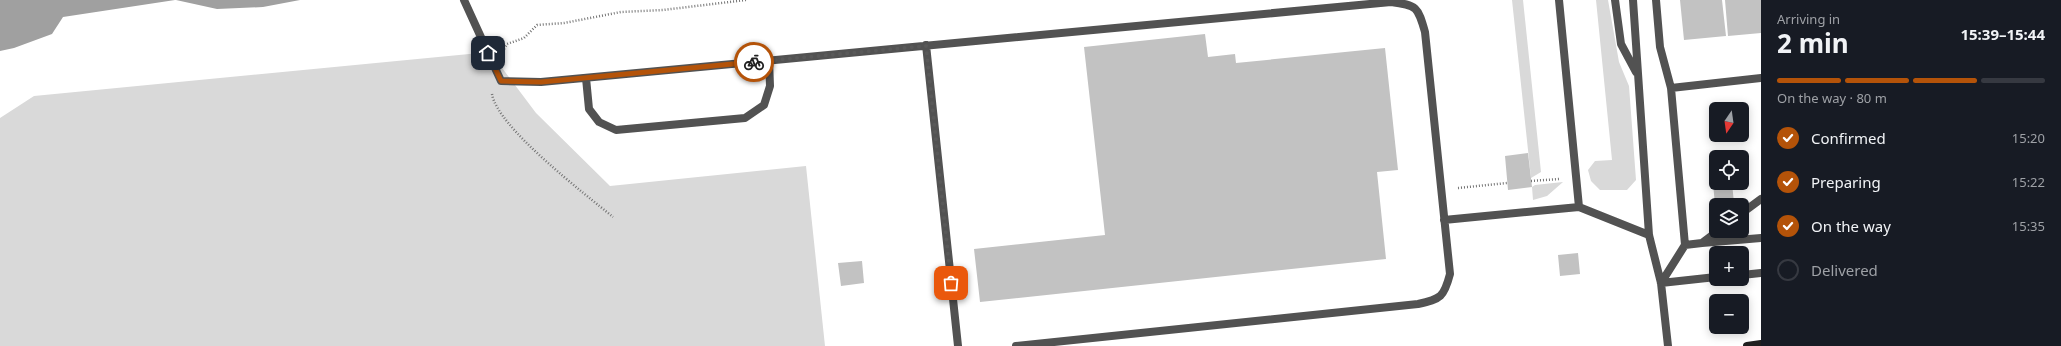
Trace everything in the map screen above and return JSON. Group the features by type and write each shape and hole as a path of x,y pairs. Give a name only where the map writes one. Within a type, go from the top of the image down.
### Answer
{"main road":[{"path":"1747,346 1761,344"}],"lane":[{"path":"464,0 501,81 541,82 1391,2 1410,4 1420,14 1425,32 1450,274 1446,290 1435,300 1418,304 1016,346"},
{"path":"1559,0 1579,207"},
{"path":"1615,0 1621,44 1638,76"},
{"path":"1633,0 1649,235 1661,283 1668,346"},
{"path":"1656,0 1660,47 1671,88 1685,245 1661,283"},
{"path":"926,46 958,346"},
{"path":"586,78 589,109 599,122 616,130 745,118 764,105 770,86 769,60"},
{"path":"1671,88 1761,78"},
{"path":"1749,208 1761,199"},
{"path":"1444,220 1579,207 1649,235"},
{"path":"1702,243 1709,238"},
{"path":"1685,245 1761,238"},
{"path":"1749,274 1761,273"},
{"path":"1661,283 1709,278"}],"path":[{"path":"1531,181 1576,177"},
{"path":"1441,190 1508,184"}],"shaded area":[{"path":"0,0 175,0 63,17 52,34 14,48 0,51"},
{"path":"176,0 300,0 263,7 217,9"},
{"path":"1512,0 1523,0 1541,172 1531,178"},
{"path":"1596,0 1608,0 1619,62 1629,86 1636,180 1627,190 1600,190 1591,181 1588,170 1595,161 1612,160"},
{"path":"490,52 536,113 610,186 806,166 825,346 0,346 0,118 34,96"},
{"path":"1563,182 1547,196 1533,200 1532,187 1535,185"}],"building":[{"path":"1680,0 1722,0 1726,36 1684,40"},
{"path":"1725,0 1761,0 1761,33 1728,36"},
{"path":"1205,34 1208,57 1235,54 1236,63 1385,48 1398,170 1377,172 1386,259 980,302 974,249 1105,235 1084,47"},
{"path":"1528,153 1532,187 1508,190 1505,156"},
{"path":"1714,190 1733,190 1734,198 1714,198"},
{"path":"1578,253 1580,274 1560,276 1558,255"},
{"path":"862,261 864,283 841,286 838,263"}],"way so far":[{"path":"754,62 926,46 951,283"}],"route":[{"path":"488,53 501,81 541,82 754,62"}]}
